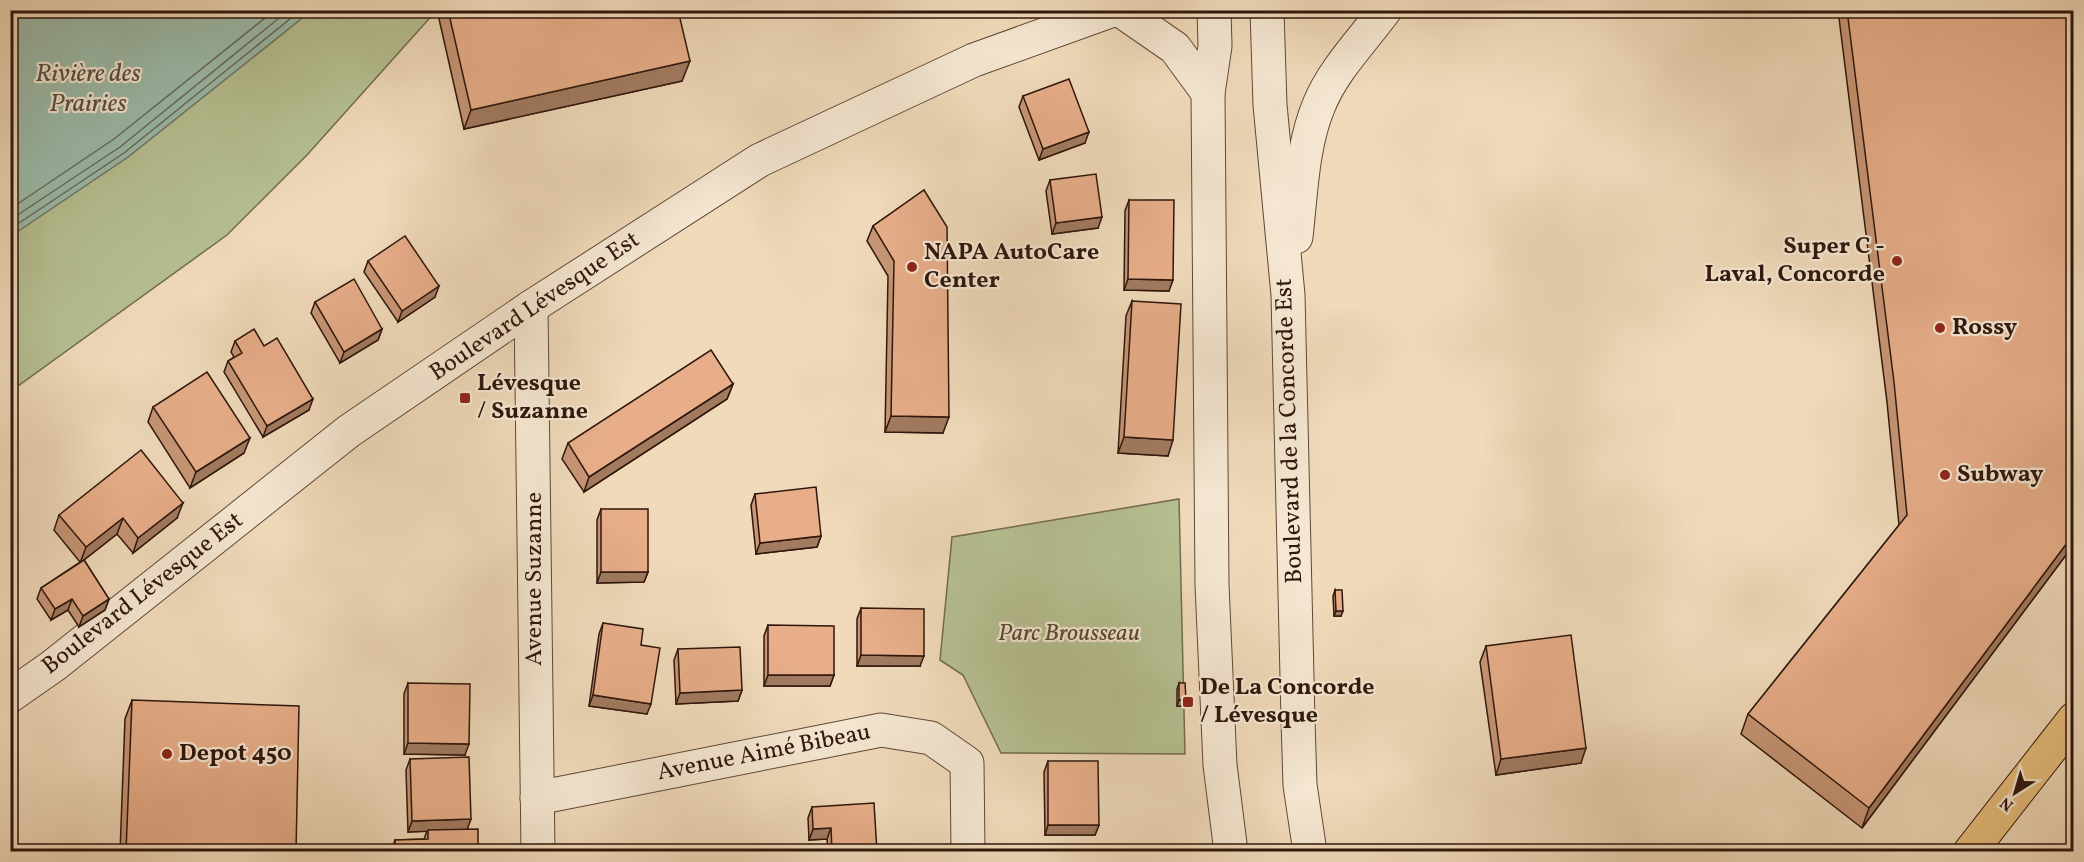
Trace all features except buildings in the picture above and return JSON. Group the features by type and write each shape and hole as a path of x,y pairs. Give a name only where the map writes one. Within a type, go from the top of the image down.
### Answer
{"highway":[{"path":"1970,852 2073,719"}],"street":[{"name":"Boulevard Lévesque Est","path":"10,696 53,666 349,431 531,308 760,160 957,68 1113,10"},
{"path":"1120,10 1175,48 1208,93"},
{"path":"1214,10 1215,46 1208,93 1212,585 1220,765 1231,852"},
{"name":"Boulevard de la Concorde Est","path":"1267,10 1270,105 1288,295 1299,741 1304,817 1310,852"},
{"path":"1288,295 1308,140 1315,115 1337,74 1385,10"},
{"name":"Avenue Suzanne","path":"531,308 538,852"},
{"name":"Avenue Aimé Bibeau","path":"537,798 881,730 931,738 967,763 968,852"}],"green space":[{"path":"311,11 436,11 307,155 227,235 11,391 10,236 128,157"},
{"name":"Parc Brousseau","path":"1179,499 1185,754 1001,753 963,675 940,660 952,537"}],"water":[{"name":"Rivière des Prairies","path":"11,10 311,11 128,157 11,236"}],"place":[{"name":"Super C - Laval, Concorde","path":"1897,261"},
{"name":"NAPA AutoCare Center","path":"912,267"},
{"name":"Rossy","path":"1940,328"},
{"name":"Lévesque / Suzanne","path":"465,398"},
{"name":"Subway","path":"1945,475"},
{"name":"De La Concorde / Lévesque","path":"1188,702"},
{"name":"Depot 450","path":"167,754"}]}
